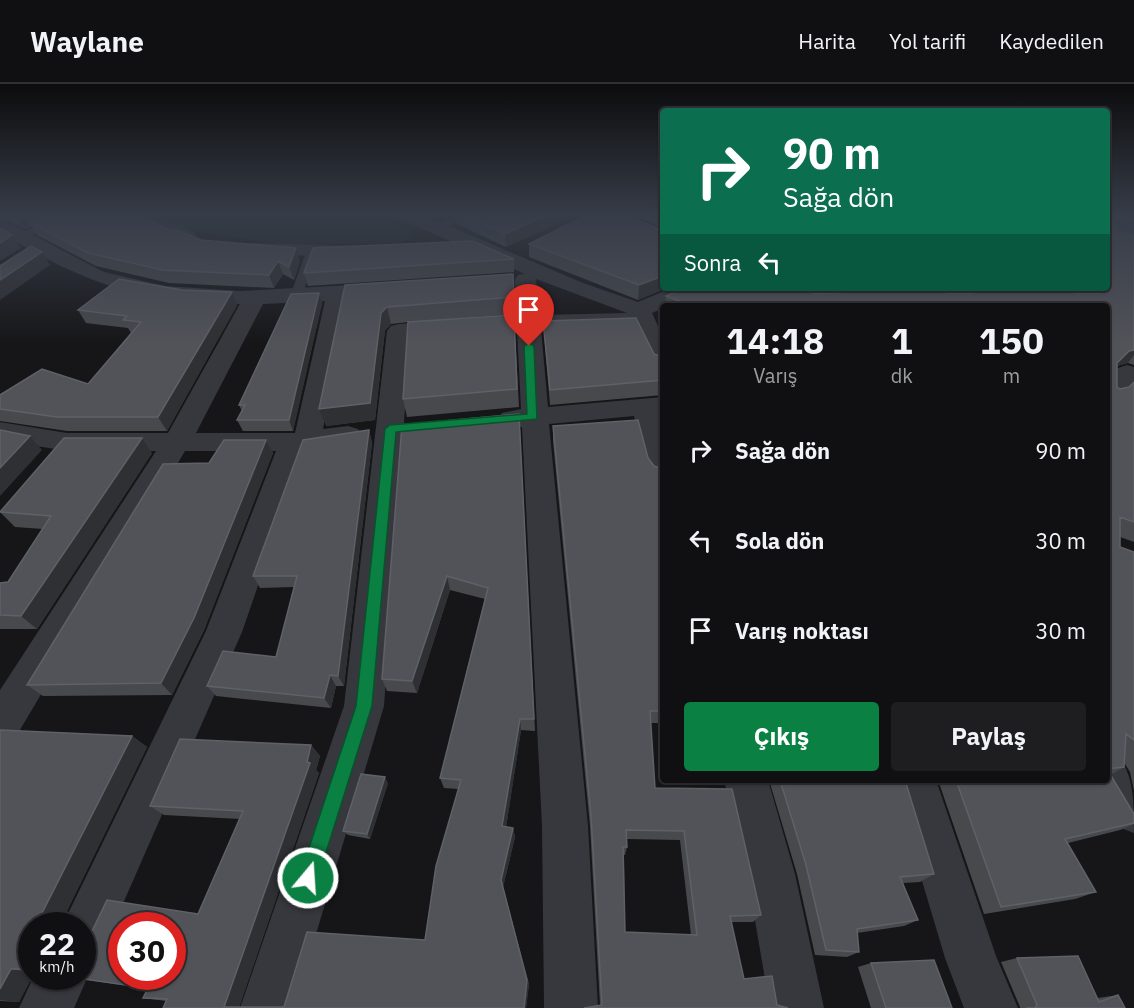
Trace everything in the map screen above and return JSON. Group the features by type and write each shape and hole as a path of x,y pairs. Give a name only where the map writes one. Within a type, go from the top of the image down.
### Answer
{"street":[{"path":"19,261 23,258"},
{"path":"61,258 98,277 145,288 206,297 255,298 406,289"},
{"path":"506,258 641,315 660,356"},
{"path":"550,277 517,282 528,322 533,417 544,519 569,881 571,1008"},
{"path":"663,303 685,291"},
{"path":"94,912 224,632 301,441 338,293"},
{"path":"0,726 177,441 255,298"},
{"path":"267,1008 364,706 403,428 399,331 641,315 660,305"},
{"path":"1110,390 1123,372"},
{"path":"486,421 654,406 660,450"},
{"path":"0,430 67,442 301,441 403,428"},
{"path":"45,468 67,442"},
{"path":"1110,774 1134,811"},
{"path":"747,783 771,874 797,1008"},
{"path":"915,783 971,958 991,1008"},
{"path":"46,1008 55,990"}],"lane":[{"path":"296,296 310,258"}],"building":[{"path":"12,258 33,258 0,280 0,266"},
{"path":"111,258 292,258 289,267 278,261 269,275 163,270"},
{"path":"309,258 514,259 304,273"},
{"path":"567,258 660,258 660,277 639,285"},
{"path":"1110,258 1134,258 1134,350 1129,351 1117,363 1117,387 1120,389 1129,387 1134,382 1134,522 1120,517 1120,547 1134,552 1134,740 1126,734 1124,767 1110,769 1110,303 685,303 666,296 678,291 808,291 816,294 850,291 1100,293 1100,291 1110,291"},
{"path":"513,274 514,297 387,307 381,313 370,403 319,409 345,285"},
{"path":"119,279 182,290 232,292 158,417 57,417 0,409 0,395 42,369 88,384 141,322 123,320 127,316 78,310"},
{"path":"319,293 289,420 237,420 245,405 239,405 291,294"},
{"path":"514,315 517,389 403,399 408,322"},
{"path":"636,318 654,354 660,356 660,380 550,390 543,321"},
{"path":"519,414 534,719 520,719 502,826 513,828 501,880 527,980 524,1008 163,1008 167,999 143,998 147,990 186,990 186,912 198,914 243,811 150,806 180,739 311,745 307,762 310,763 224,1007 284,1007 307,932 425,940 436,866 461,780 440,778 488,588 447,576 412,681 382,679 402,425"},
{"path":"638,420 648,458 654,466 660,468 660,711 650,711 655,788 732,789 761,915 730,916 744,979 772,976 777,1005 788,1008 584,1008 602,1005 591,816 553,426","holes":["626,830 684,831 697,935 625,932 623,847 627,847"]},
{"path":"0,430 30,436 0,468"},
{"path":"369,430 338,676 330,675 324,698 207,686 223,651 276,657 297,576 253,576 303,440"},
{"path":"64,438 142,438 21,616 0,615 0,583 8,582 51,516 0,512"},
{"path":"224,440 266,440 194,618 161,683 27,685 163,464 209,463"},
{"path":"0,730 132,736 43,912 18,912 18,969 11,969 0,989"},
{"path":"361,774 385,777 367,834 343,831"},
{"path":"1110,774 1134,814 1134,823 1065,839 1096,892 1001,907 957,783 1110,783"},
{"path":"781,783 906,783 934,874 900,877 918,920 857,929 859,952 826,950 806,865"},
{"path":"107,900 185,912 108,912 108,982 96,981 96,923"},
{"path":"1078,956 1099,1002 1118,995 1125,1008 1035,1008 1037,1005 1017,958"},
{"path":"934,960 952,1008 886,1008 871,963"}],"route":[{"path":"308,878 364,706 390,429 533,417 529,346"}]}
